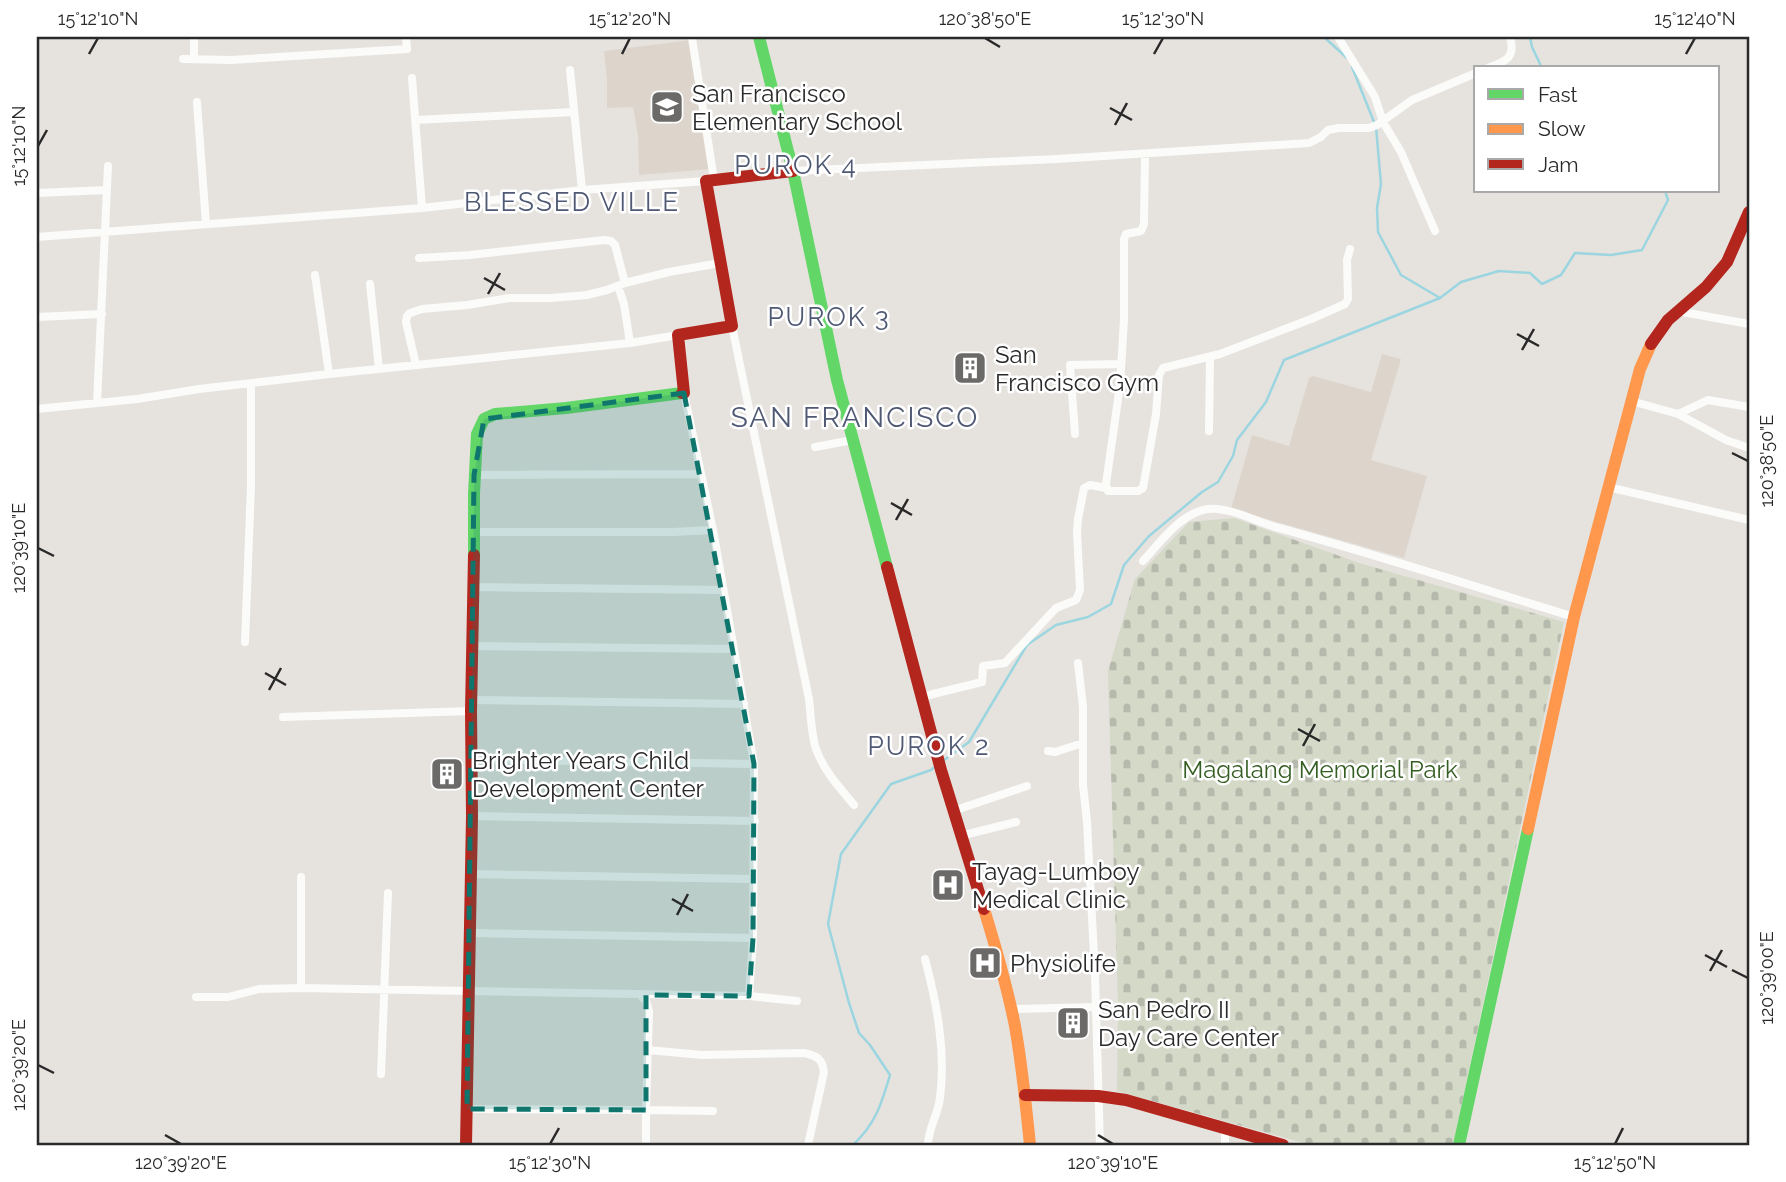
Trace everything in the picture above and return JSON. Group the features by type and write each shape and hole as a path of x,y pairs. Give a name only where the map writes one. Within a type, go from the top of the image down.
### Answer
{"street":[{"path":"194,37 194,59"},
{"path":"183,59 267,58 407,49 407,37"},
{"path":"759,37 793,171 837,380 941,770 1003,972 1012,1009 1026,1096 1030,1145"},
{"path":"1338,37 1375,97 1383,122 1401,152 1435,231"},
{"path":"1492,66 1508,59 1512,45 1510,37"},
{"path":"692,38 720,263 806,686 815,746 821,762 854,805"},
{"path":"570,70 582,190"},
{"path":"37,237 422,208 793,171 1309,143 1328,130 1369,128 1383,122 1412,100 1474,74"},
{"path":"412,78 422,208"},
{"path":"197,102 206,224"},
{"path":"415,120 574,112"},
{"path":"1106,488 1120,385 1124,320 1124,239 1126,234 1139,232 1144,224 1145,154"},
{"path":"97,403 108,166"},
{"path":"37,193 107,190"},
{"path":"1459,1145 1574,617 1640,369 1652,342 1668,320 1718,275 1735,247 1749,212"},
{"path":"419,258 611,241 615,245 630,343"},
{"path":"921,697 982,682 983,666 1005,663 1056,608 1076,600 1080,590 1076,533 1084,488 1090,485 1106,488 1108,491 1138,491 1143,488 1156,414 1160,371 1166,367 1210,357 1345,304 1348,299 1347,260 1350,249"},
{"path":"416,365 407,327 407,316 411,313 432,307 510,299 587,295 621,284 720,263"},
{"path":"315,275 329,374"},
{"path":"370,284 379,369"},
{"path":"1677,311 1749,324"},
{"path":"37,317 102,314"},
{"path":"37,409 486,356 630,343 732,326"},
{"path":"678,335 684,393 713,530 754,764 753,938 749,996"},
{"path":"1209,431 1210,357"},
{"path":"1075,435 1070,365 1120,364"},
{"path":"246,642 251,383"},
{"path":"467,1145 474,475 477,434 484,419 495,414 684,393"},
{"path":"1631,401 1678,414 1726,440 1749,448"},
{"path":"1678,414 1708,401 1749,407"},
{"path":"814,447 853,440"},
{"path":"474,475 701,474"},
{"path":"1608,487 1749,520"},
{"path":"1143,561 1188,515 1209,508 1236,513 1574,617"},
{"path":"474,532 713,530"},
{"path":"474,587 723,590"},
{"path":"472,646 733,649"},
{"path":"1078,663 1083,707 1083,785 1095,975 1100,1145"},
{"path":"283,717 471,706 744,704"},
{"path":"1048,751 1055,752 1083,743"},
{"path":"471,759 754,764"},
{"path":"953,811 1027,786"},
{"path":"472,816 754,821"},
{"path":"960,836 1016,822"},
{"path":"470,874 753,878"},
{"path":"301,877 302,988"},
{"path":"381,1074 388,893"},
{"path":"469,933 753,938"},
{"path":"925,958 936,999 942,1064 940,1100 928,1145"},
{"path":"196,998 228,997 259,989 302,988 749,996 797,1002"},
{"path":"640,995 646,1000 649,1011 646,1145"},
{"path":"1012,1009 1095,1007"},
{"path":"648,1050 702,1055 804,1054 817,1057 821,1060 824,1072 808,1145"},
{"path":"1026,1096 1098,1096 1126,1100 1279,1145"},
{"path":"467,1109 713,1111"},
{"path":"1225,1129 1225,1145"}],"highlighted area":[{"path":"684,393 754,764 753,938 749,996 646,995 646,1110 467,1109 474,475 484,419"}],"shaded area":[{"name":"San Francisco Elementary School","path":"691,40 711,169 639,175 638,136 633,107 607,108 604,51"},
{"path":"1382,354 1401,359 1371,460 1427,476 1404,558 1231,509 1252,435 1289,446 1309,378 1313,376 1371,392"}],"green space":[{"name":"Magalang Memorial Park","path":"1234,518 1359,563 1564,622 1453,1145 1311,1145 1117,1091 1118,1006 1108,671 1135,579 1189,522"}],"waterway":[{"path":"1324,37 1347,58"},
{"path":"1530,37 1541,66"},
{"path":"1352,67 1374,122"},
{"path":"1376,127 1381,184 1377,208 1378,232 1401,275 1440,298"},
{"path":"944,760 969,742 1027,645 1056,625 1088,617 1111,604 1124,565 1149,536 1218,482 1233,456 1237,440 1266,402 1284,360 1440,298 1461,282 1499,271 1530,273 1542,284 1561,275 1575,253 1611,255 1642,250 1668,200 1665,192"},
{"path":"853,1145 877,1113 890,1075 859,1033 828,924 841,854 891,784 936,766"}],"traffic: fast":[{"path":"759,37 793,171 837,380 887,567"},
{"path":"474,555 477,434 484,419 495,414 682,393"},
{"path":"1459,1145 1528,829"}],"traffic: slow":[{"path":"1528,829 1574,617 1640,369 1651,344"},
{"path":"984,909 1015,1026 1030,1145"}],"traffic: jam":[{"path":"682,393 678,335 732,326 706,181 793,171"},
{"path":"1651,344 1668,320 1706,287 1727,262 1749,212"},
{"path":"466,1145 474,555"},
{"path":"887,567 941,770 984,909"},
{"path":"1025,1095 1098,1096 1126,1100 1283,1145"}],"place":[{"name":"San Francisco Elementary School","path":"667,107"},
{"name":"San Francisco Gym","path":"970,368"},
{"name":"Brighter Years Child Development Center","path":"447,774"},
{"name":"Tayag-Lumboy Medical Clinic","path":"948,885"},
{"name":"Physiolife","path":"985,963"},
{"name":"San Pedro II Day Care Center","path":"1073,1023"}],"district":[{"name":"PUROK 4","path":"796,165"},
{"name":"BLESSED VILLE","path":"572,202"},
{"name":"PUROK 3","path":"829,317"},
{"name":"SAN FRANCISCO","path":"855,417"},
{"name":"PUROK 2","path":"929,746"}]}
